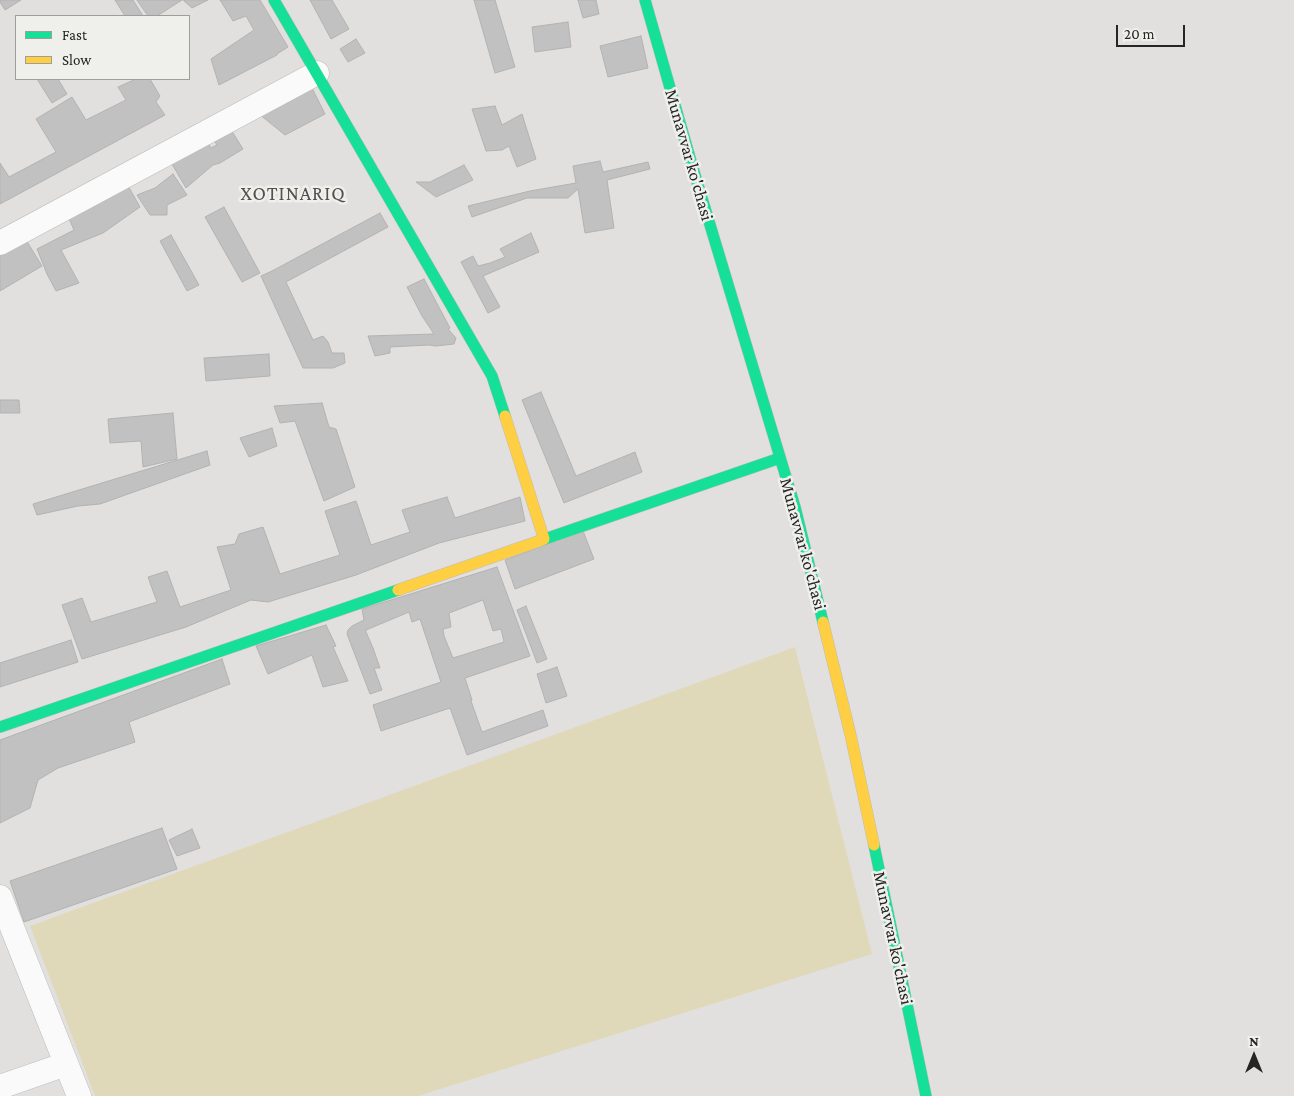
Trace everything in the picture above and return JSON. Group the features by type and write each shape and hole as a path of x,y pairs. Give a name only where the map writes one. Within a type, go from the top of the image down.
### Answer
{"street":[{"path":"274,0 492,376 544,539"},
{"name":"Munavvar ko'chasi","path":"645,0 692,166 795,507 851,736 926,1096"},
{"path":"0,243 316,73"},
{"path":"0,727 780,458"},
{"path":"0,897 79,1096"},
{"path":"0,1087 66,1064"}],"shaded area":[{"path":"795,647 872,954 418,1096 95,1096 30,926"}],"building":[{"path":"0,0 21,0 5,10"},
{"path":"115,0 133,0 142,15 124,15"},
{"path":"137,0 182,0 159,15 147,15"},
{"path":"183,0 208,0 192,8"},
{"path":"220,0 260,0 288,47 277,55 219,85 211,59 254,30 246,16 233,21"},
{"path":"310,0 332,0 349,29 331,39"},
{"path":"474,0 495,0 515,67 495,73"},
{"path":"578,0 596,0 599,14 583,18"},
{"path":"568,22 571,47 535,52 532,27"},
{"path":"641,36 648,68 608,77 600,46"},
{"path":"356,39 365,53 348,62 340,49"},
{"path":"38,80 59,80 67,94 52,103"},
{"path":"134,80 151,80 160,96 156,102 165,115 0,204 0,163 9,177 56,152 36,119 72,97 86,120 126,100 118,87"},
{"path":"310,84 325,114 285,135 259,114"},
{"path":"495,106 502,125 522,114 536,159 517,167 509,146 502,150 486,151 472,109"},
{"path":"228,125 243,149 220,163 213,165 186,188 169,159 205,137 211,148 217,145 211,135"},
{"path":"600,161 603,172 648,162 650,169 607,180 614,228 585,233 578,189 568,198 527,198 472,217 468,206 530,191 576,183 573,166"},
{"path":"464,165 473,180 436,197 416,182 430,182"},
{"path":"173,174 187,195 167,205 167,215 150,215 137,195 155,188"},
{"path":"127,184 140,207 103,233 61,250 79,283 56,291 37,249 74,230 67,214"},
{"path":"224,207 260,273 242,282 205,217"},
{"path":"380,213 388,227 286,282 313,340 323,336 328,342 332,353 344,353 345,363 333,368 303,368 261,276"},
{"path":"531,233 539,252 483,276 500,307 488,313 461,262 473,256 478,266 505,257 500,249"},
{"path":"23,235 42,266 0,291 0,248"},
{"path":"171,235 199,285 187,291 160,241"},
{"path":"424,279 450,328 448,329 456,338 454,344 390,347 390,353 375,356 368,336 434,334 407,287"},
{"path":"269,354 270,376 206,381 204,358"},
{"path":"541,392 576,476 635,452 642,472 564,503 522,400"},
{"path":"0,400 19,400 20,413 0,413"},
{"path":"322,403 329,427 336,429 355,487 324,501 295,421 280,423 274,406"},
{"path":"173,413 177,459 143,467 141,441 110,443 108,419"},
{"path":"272,428 277,446 249,457 240,438"},
{"path":"207,451 210,465 100,504 78,506 37,515 33,504"},
{"path":"447,497 455,518 520,497 525,521 439,543 356,575 268,602 251,600 186,627 82,659 62,605 82,598 91,622 157,602 148,577 167,571 180,607 231,590 217,547 235,544 239,534 263,527 280,574 340,555 325,511 356,501 371,545 410,532 402,510"},
{"path":"583,531 594,559 515,589 505,560"},
{"path":"497,567 530,656 465,678 471,701 482,732 543,710 548,726 467,755 450,708 381,731 373,705 441,682 420,619 412,622 409,612 366,630 380,668 374,668 382,690 370,694 347,634 352,626 364,620 362,609","holes":["483,600 493,631 501,629 504,642 453,658 443,629 451,627 449,613"]},
{"path":"526,606 547,659 537,663 517,610"},
{"path":"326,625 336,646 333,647 348,681 323,687 312,655 268,674 256,646"},
{"path":"71,640 78,662 0,687 0,663"},
{"path":"222,659 230,684 129,722 135,742 58,768 38,780 30,808 0,823 0,740"},
{"path":"557,667 567,696 546,703 537,674"},
{"path":"162,828 177,869 24,922 10,881"},
{"path":"192,829 200,848 177,856 169,840"}],"traffic: fast":[{"path":"274,0 492,376 505,416"},
{"path":"645,0 692,165 795,507 823,622"},
{"path":"542,540 780,458"},
{"path":"0,727 398,590"},
{"path":"874,845 926,1096"}],"traffic: slow":[{"path":"505,416 544,539"},
{"path":"398,590 542,540"},
{"path":"823,622 851,737 874,845"}],"district":[{"name":"XOTINARIQ","path":"293,194"}]}
